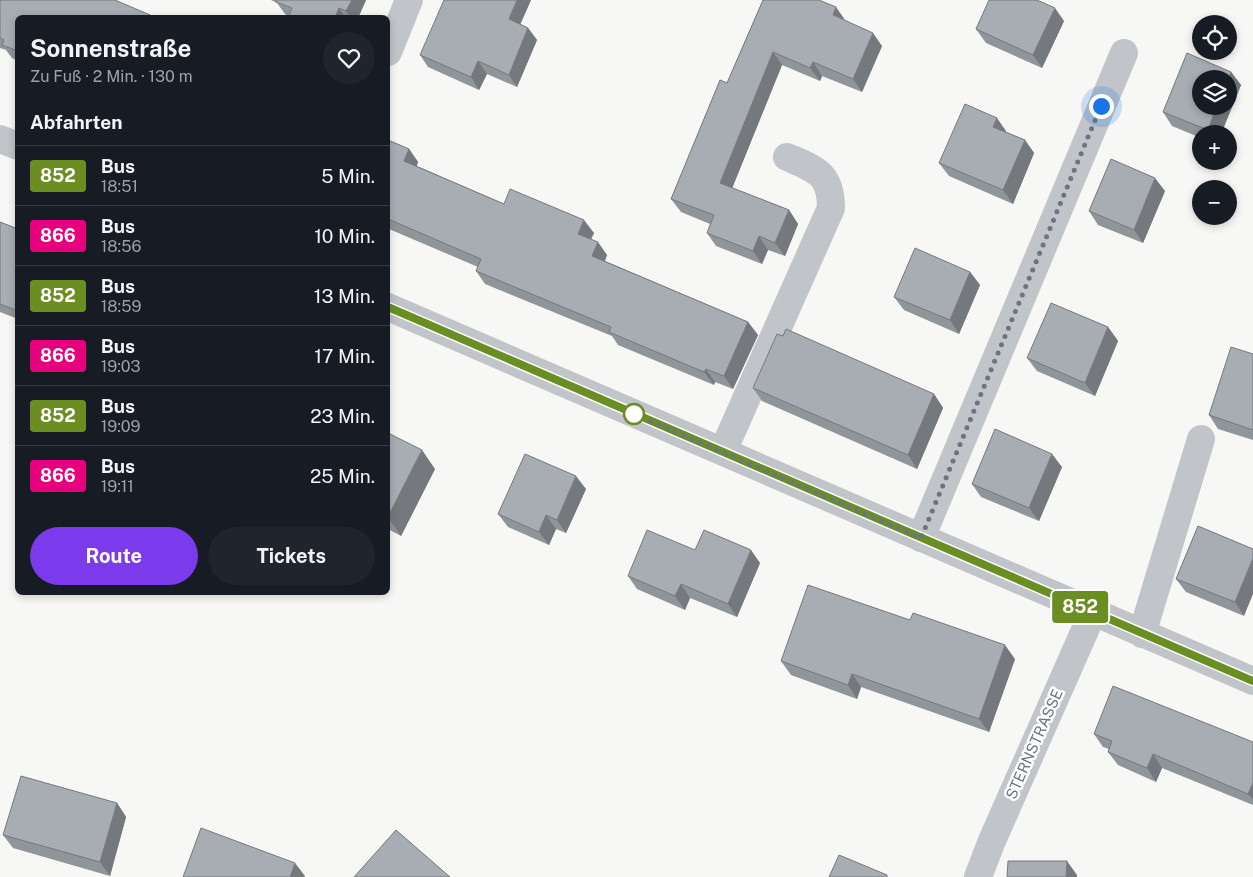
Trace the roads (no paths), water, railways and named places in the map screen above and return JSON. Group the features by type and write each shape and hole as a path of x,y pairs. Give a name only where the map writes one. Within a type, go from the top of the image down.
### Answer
{"street":[{"path":"390,47 409,0"},
{"path":"921,538 1124,53"},
{"path":"0,139 15,145"},
{"path":"722,451 831,208 831,194 827,182 818,172 787,157"},
{"path":"390,308 1253,681"},
{"path":"1142,634 1201,439"},
{"name":"STERNSTRASSE","path":"978,877 991,843 1093,612"}]}
